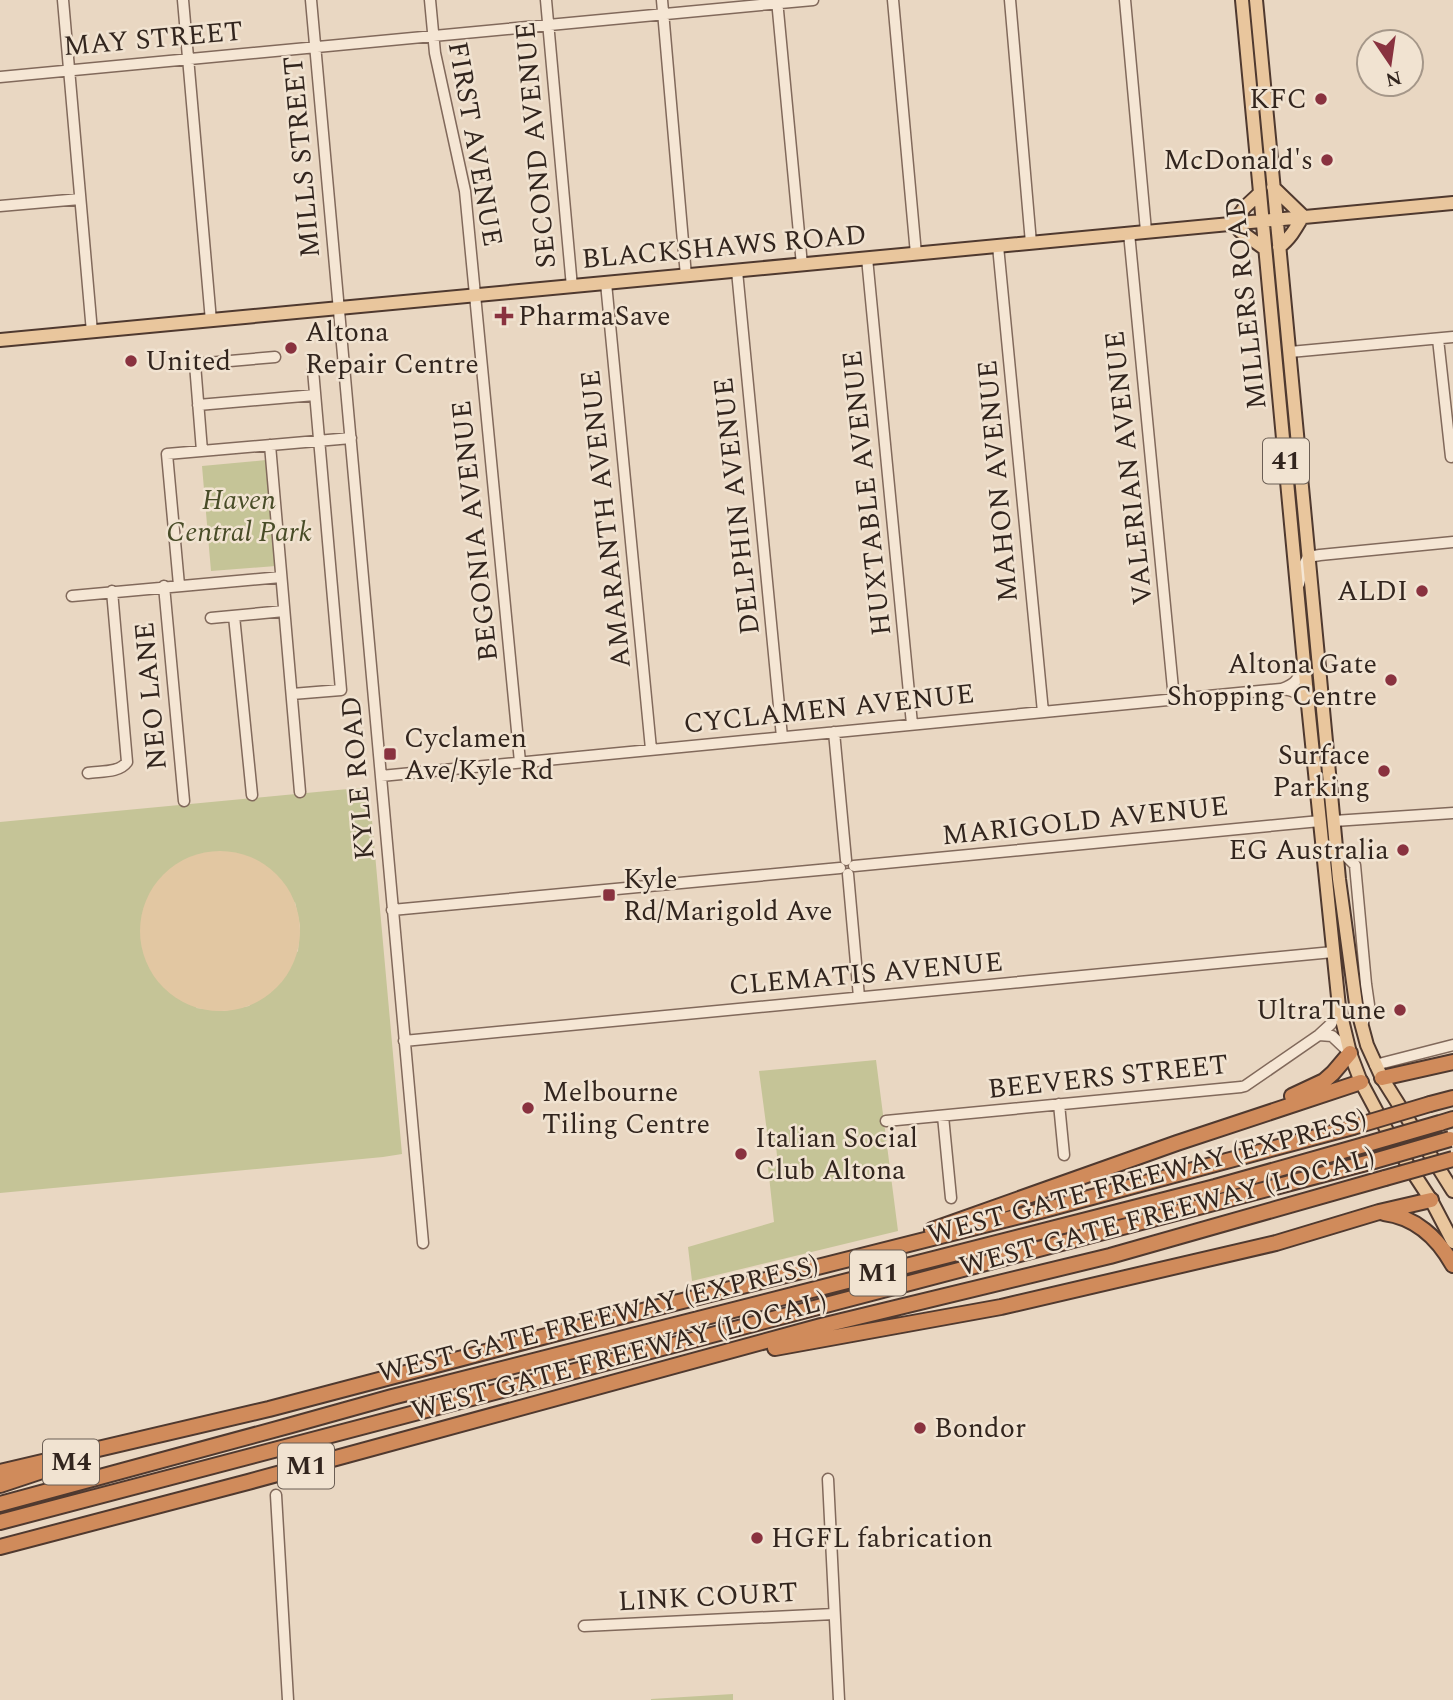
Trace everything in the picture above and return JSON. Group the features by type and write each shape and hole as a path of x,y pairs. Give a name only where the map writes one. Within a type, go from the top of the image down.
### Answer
{"highway":[{"path":"1177,1143 1324,1081 1350,1053"},
{"path":"1379,1071 1453,1062"},
{"path":"855,1258 1177,1143 1361,1082"},
{"name":"WEST GATE FREEWAY (LOCAL)","path":"0,1472 269,1409 1044,1210 1453,1098"},
{"name":"WEST GATE FREEWAY (EXPRESS)","path":"0,1504 392,1396 1215,1187 1447,1121"},
{"name":"WEST GATE FREEWAY (EXPRESS)","path":"0,1522 1451,1139"},
{"name":"WEST GATE FREEWAY (LOCAL)","path":"0,1547 821,1326 1110,1256 1453,1159"},
{"path":"657,1372 819,1339 1001,1307 1276,1243 1379,1212 1431,1200"},
{"path":"1379,1212 1396,1214 1412,1221 1452,1254"},
{"name":"M4","path":"0,1485 143,1440"}],"main road":[{"name":"MILLERS ROAD","path":"1242,0 1260,193 1269,219"},
{"name":"MILLERS ROAD","path":"1256,0 1273,187 1269,219 1304,659 1327,821 1337,847 1356,1004 1367,1045 1379,1071 1453,1193"},
{"path":"1260,193 1234,222 1240,231 1272,248 1293,233 1303,216 1273,187"},
{"name":"BLACKSHAWS ROAD","path":"0,340 1453,203"},
{"name":"MILLERS ROAD","path":"1272,248 1290,352 1308,557 1327,821 1333,952 1339,1007 1350,1053 1361,1082 1393,1142 1431,1200 1452,1254"},
{"path":"1361,1082 1379,1071"},
{"path":"1431,1200 1453,1193"}],"street":[{"path":"63,0 92,332"},
{"path":"183,0 211,321"},
{"name":"MILLS STREET","path":"311,0 340,309"},
{"name":"FIRST AVENUE","path":"430,0 433,36 465,191 475,296"},
{"name":"SECOND AVENUE","path":"546,0 572,287"},
{"path":"662,0 687,276"},
{"name":"MAY STREET","path":"0,77 813,0"},
{"path":"893,0 916,254"},
{"path":"1010,0 1031,243"},
{"path":"1125,0 1146,231"},
{"path":"778,2 802,265"},
{"path":"0,206 80,199"},
{"name":"VALERIAN AVENUE","path":"1129,233 1174,699"},
{"name":"MAHON AVENUE","path":"998,246 1043,712"},
{"name":"HUXTABLE AVENUE","path":"867,258 912,724"},
{"name":"DELPHIN AVENUE","path":"737,271 782,737"},
{"name":"AMARANTH AVENUE","path":"606,284 651,750"},
{"name":"BEGONIA AVENUE","path":"475,296 520,762"},
{"name":"KYLE ROAD","path":"340,309 423,1243"},
{"path":"1290,352 1453,337"},
{"path":"1438,339 1451,457"},
{"path":"202,451 195,364 275,358"},
{"path":"292,694 341,690 313,370"},
{"path":"198,405 315,395"},
{"path":"179,585 167,454 351,438"},
{"path":"270,445 300,792"},
{"path":"1298,587 1308,557 1453,542"},
{"path":"72,596 281,577"},
{"name":"NEO LANE","path":"164,586 184,801"},
{"path":"88,772 115,770 122,768 127,762 112,592"},
{"path":"211,618 284,611"},
{"path":"234,616 252,795"},
{"path":"1281,689 1298,678 1304,659"},
{"path":"1281,689 1297,692 1309,709"},
{"name":"CYCLAMEN AVENUE","path":"381,776 1281,689"},
{"path":"834,732 859,997"},
{"name":"MARIGOLD AVENUE","path":"392,910 1327,821 1453,813"},
{"name":"CLEMATIS AVENUE","path":"404,1041 1333,952"},
{"name":"BEEVERS STREET","path":"886,1121 1245,1086 1319,1035 1331,1024 1339,1007"},
{"path":"1319,1035 1332,1036 1350,1053"},
{"path":"1379,1071 1453,1045"},
{"path":"1059,1104 1064,1155"},
{"path":"943,1116 951,1198"},
{"path":"828,1479 839,1700"},
{"path":"276,1495 288,1700"},
{"name":"LINK COURT","path":"584,1626 834,1614"}],"green space":[{"name":"Haven Central Park","path":"266,460 276,566 211,571 202,466"},
{"path":"369,787 402,1154 0,1193 0,822","holes":["295,902 300,926 298,951 249,1006 224,1011 196,1008"]},
{"path":"876,1060 898,1231 692,1281 688,1247 774,1222 768,1167 778,1166 776,1146 769,1147 759,1071"},
{"path":"733,1694 733,1700 651,1700 651,1699"}],"sand":[{"path":"220,851 251,857 276,875 294,900 300,931 294,962 276,987 251,1005 220,1011 189,1005 164,987 146,962 140,931 146,900 164,875 189,857"}],"place":[{"name":"KFC","path":"1321,99"},
{"name":"McDonald's","path":"1327,160"},
{"name":"PharmaSave","path":"504,316"},
{"name":"Altona Repair Centre","path":"291,348"},
{"name":"United","path":"131,361"},
{"name":"ALDI","path":"1422,591"},
{"name":"Altona Gate Shopping Centre","path":"1391,680"},
{"name":"Cyclamen Ave/Kyle Rd","path":"390,754"},
{"name":"Surface Parking","path":"1384,771"},
{"name":"EG Australia","path":"1403,850"},
{"name":"Kyle Rd/Marigold Ave","path":"609,895"},
{"name":"UltraTune","path":"1400,1010"},
{"name":"Melbourne Tiling Centre","path":"528,1108"},
{"name":"Italian Social Club Altona","path":"741,1154"},
{"name":"Bondor","path":"920,1428"},
{"name":"HGFL fabrication","path":"757,1538"}]}
